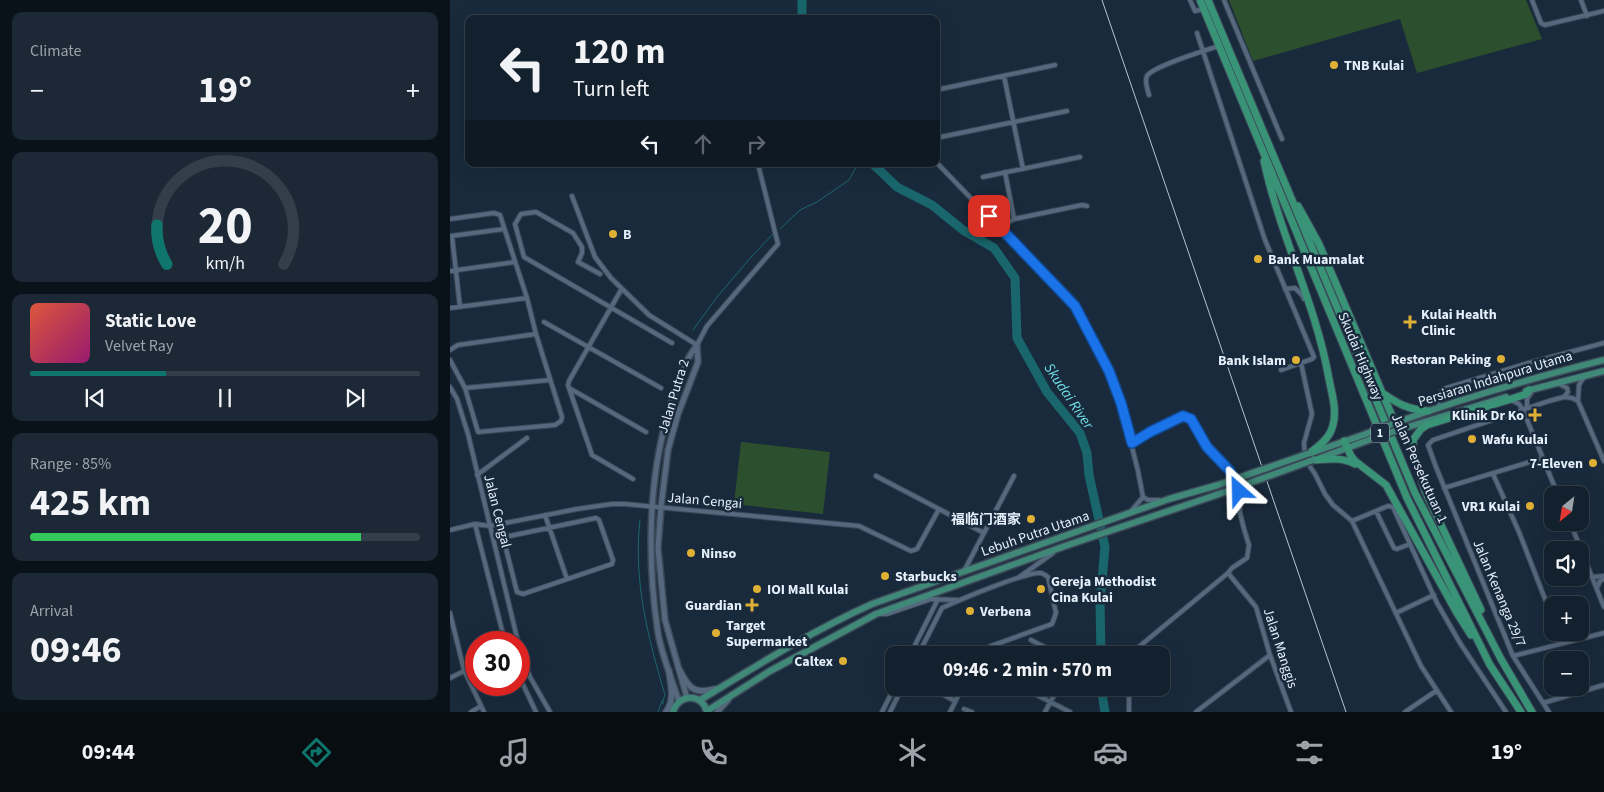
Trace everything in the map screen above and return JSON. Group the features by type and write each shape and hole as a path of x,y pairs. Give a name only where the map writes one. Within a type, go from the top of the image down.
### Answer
{"highway":[{"name":"Skudai Highway","path":"1201,0 1208,4 1279,170"},
{"name":"Skudai Highway","path":"1208,4 1208,19 1406,498 1490,665 1521,712"},
{"path":"1260,144 1271,195 1306,291 1326,360 1334,416 1330,435 1312,457"},
{"path":"1279,170 1319,244 1396,427"},
{"name":"Jalan Persekutuan 1","path":"1279,170 1415,493 1501,659 1532,712"},
{"path":"1501,659 1469,584 1425,491 1414,456 1413,440 1427,425 1508,400 1532,390"},
{"path":"1381,392 1400,405 1428,411"},
{"path":"1345,445 1355,461 1386,485 1404,525 1490,665"},
{"path":"1312,457 1349,461 1365,469"}],"main road":[{"name":"Persiaran Indahpura Utama","path":"1396,427 1428,411 1604,360"},
{"name":"Persiaran Indahpura Utama","path":"1396,427 1604,371"},
{"name":"Lebuh Putra Utama","path":"707,712 770,671 876,614 1062,547 1222,493 1312,457 1396,427"},
{"name":"Lebuh Putra Utama","path":"700,700 781,651 842,617 872,604 1168,499 1312,457"},
{"path":"679,669 686,682 694,690 700,692 719,688"},
{"path":"666,712 672,695 669,672"},
{"path":"718,712 735,694"},
{"path":"673,712 679,702 686,698 700,700 707,712"}],"street":[{"path":"1190,0 1195,11 1208,4"},
{"path":"1201,0 1208,19"},
{"path":"1224,0 1282,138"},
{"path":"1532,0 1543,25 1604,11"},
{"path":"1581,0 1587,16"},
{"path":"1197,33 1265,240 1314,357 1281,370"},
{"path":"1149,95 1145,81 1147,75 1158,68 1219,46"},
{"path":"940,89 1055,65"},
{"path":"1004,76 1023,169"},
{"path":"940,137 1067,111"},
{"path":"983,177 1080,157"},
{"path":"940,166 1075,306 1109,371 1121,403 1132,443 1142,497 1134,508 1124,516"},
{"path":"572,196 595,257 621,290 649,315 697,345 706,326 778,244 759,167"},
{"path":"1005,172 1014,219"},
{"path":"999,227 1014,219 1082,205 1087,206"},
{"path":"600,274 578,262 583,251 577,237 573,233 536,212 521,214 515,224 524,257 672,343"},
{"path":"450,219 497,213 500,215 527,298 536,334 562,417 561,421 555,425 476,431 465,388 450,360"},
{"path":"460,307 451,236 504,229"},
{"path":"450,271 515,262"},
{"path":"1285,289 1295,288 1302,294 1319,339"},
{"path":"621,290 569,381 569,388 592,455 633,479"},
{"path":"450,308 527,298"},
{"path":"544,322 661,388"},
{"path":"450,350 458,345 536,334"},
{"path":"1440,408 1438,395 1439,391 1443,389 1525,364 1604,344"},
{"name":"Jalan Putra 2","path":"679,702 658,634 651,553 652,506 665,420 686,359 697,345"},
{"name":"Jalan Putra 2","path":"686,698 665,620 658,548 668,450 678,414 698,362 697,345"},
{"path":"1301,363 1312,414 1304,442 1305,458 1325,494 1352,521 1421,666 1451,712"},
{"path":"1585,375 1579,385 1578,402 1604,461"},
{"path":"465,388 550,380"},
{"path":"1555,383 1567,388 1568,392 1564,397"},
{"name":"Jalan Cengal","path":"450,387 457,399 468,434 515,631"},
{"path":"569,388 646,432"},
{"path":"1525,409 1532,390"},
{"path":"1525,409 1564,397 1572,398 1578,402"},
{"path":"1508,400 1514,400 1525,409 1554,486"},
{"name":"Jalan Kenanga 29/7","path":"1525,409 1433,440 1429,443 1428,447 1514,656 1549,712"},
{"path":"1132,443 1183,416 1188,417 1207,447 1230,471 1239,491 1240,513 1250,545 1247,558 1232,568 1140,646"},
{"path":"478,475 527,438"},
{"path":"1444,488 1543,458"},
{"path":"1493,474 1519,532 1544,596"},
{"path":"876,476 984,533"},
{"path":"964,570 1014,476"},
{"path":"1142,497 1154,501 1168,499"},
{"name":"Jalan Cengai","path":"475,524 490,526 612,504 644,505 859,526 914,551 917,549 939,509"},
{"path":"1352,521 1388,506 1393,507 1404,525 1410,544 1434,595 1460,643 1506,712"},
{"path":"1376,511 1394,548 1397,549 1410,544"},
{"path":"545,515 566,579"},
{"path":"598,518 613,563 523,594 519,593 516,590 504,538 549,527 598,518"},
{"path":"450,530 475,524 502,631"},
{"path":"1574,531 1604,607"},
{"path":"1016,580 1062,547"},
{"path":"923,646 942,608 959,600 1039,573 1048,577 1056,613 1052,624 991,646"},
{"name":"Jalan Manggis","path":"1228,573 1256,607 1270,655 1291,712"},
{"path":"1592,576 1604,578"},
{"path":"1597,588 1600,581 1604,578"},
{"path":"1396,613 1434,595"},
{"path":"876,614 888,614 931,599 959,600"},
{"path":"914,646 938,599"},
{"path":"450,613 464,670 484,712"},
{"path":"1514,656 1604,633"},
{"path":"1031,640 1043,646"},
{"path":"1196,712 1270,655"},
{"path":"450,678 464,670"},
{"name":"Jalan Cengal","path":"530,678 550,712"},
{"path":"1543,703 1604,685"},
{"path":"1405,712 1436,691"},
{"path":"528,696 536,712"},
{"path":"882,712 890,696"},
{"path":"890,712 898,696"},
{"path":"946,696 955,701"},
{"path":"950,712 958,696"},
{"path":"1038,696 1070,712"},
{"path":"1044,712 1053,696"},
{"path":"1129,696 1129,712"},
{"path":"471,712 481,706"},
{"path":"964,709 972,712"}],"green space":[{"path":"1229,0 1526,0 1542,39 1417,73 1400,19 1253,61"},
{"path":"741,442 830,452 823,514 734,504"}],"waterway":[{"name":"Skudai River","path":"802,0 802,15"},
{"path":"780,229 800,210 817,202 849,180 856,167"},
{"name":"Skudai River","path":"876,167 897,187 932,205 963,230 994,248 1015,278 1017,338 1047,392 1080,433 1087,453 1089,475 1105,547 1100,602 1101,646"},
{"path":"693,330 717,297 774,233"},
{"path":"640,520 638,542 640,587 653,652 665,695 663,704"},
{"name":"Skudai River","path":"1102,696 1105,712"},
{"path":"658,712 662,701"}],"railway":[{"path":"1102,0 1346,712"}],"place":[{"name":"TNB Kulai","path":"1334,65"},
{"name":"B","path":"613,234"},
{"name":"Bank Muamalat","path":"1258,259"},
{"name":"Kulai Health Clinic","path":"1410,322"},
{"name":"Restoran Peking","path":"1501,359"},
{"name":"Bank Islam","path":"1296,360"},
{"name":"Klinik Dr Ko","path":"1535,415"},
{"name":"Wafu Kulai","path":"1472,439"},
{"name":"7-Eleven","path":"1593,463"},
{"name":"VR1 Kulai","path":"1530,506"},
{"name":"福临门酒家","path":"1031,519"},
{"name":"Ninso","path":"691,553"},
{"name":"Starbucks","path":"885,576"},
{"name":"IOI Mall Kulai","path":"757,589"},
{"name":"Gereja Methodist Cina Kulai","path":"1041,589"},
{"name":"Guardian","path":"752,605"},
{"name":"Verbena","path":"970,611"},
{"name":"Target Supermarket","path":"716,633"},
{"name":"Caltex","path":"843,661"}],"route":[{"path":"989,216 1075,306 1109,371 1121,403 1132,443 1183,416 1188,417 1207,447 1230,471 1239,491"}]}
